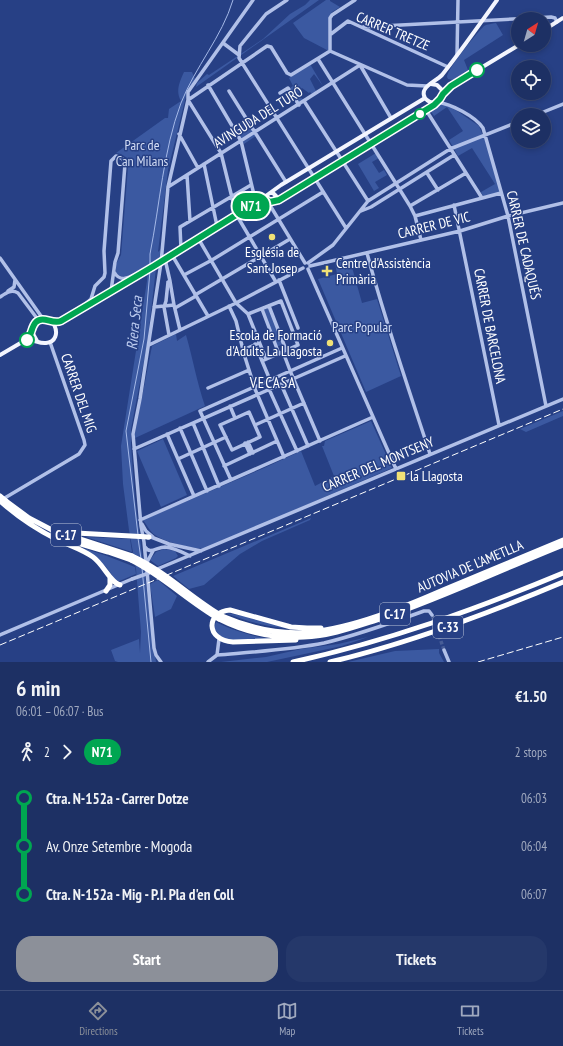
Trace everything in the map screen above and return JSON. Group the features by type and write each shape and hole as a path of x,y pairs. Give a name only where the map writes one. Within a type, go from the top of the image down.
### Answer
{"highway":[{"name":"C-17","path":"0,496 2,501 18,515 37,528 64,539 131,558"},
{"name":"C-17","path":"2,501 33,520 60,533 107,547 155,568 220,617 242,629 270,636 293,637 322,635 356,626 410,608 563,545"},
{"path":"33,520 68,532 131,536 143,540 153,538"},
{"path":"37,528 88,554 100,564 113,582 120,585"},
{"name":"AUTOVIA DE L'AMETLLA","path":"220,617 254,628 282,632 310,632 347,624 418,601 563,540"},
{"name":"C-33","path":"293,662 342,650 426,626 563,573"},
{"path":"106,591 110,583 109,575"},
{"name":"C-33","path":"330,662 441,630 563,582"},
{"path":"322,635 300,640 233,642 225,641 219,638 213,631 212,623 218,614 227,610 299,628 347,624"}],"main road":[{"path":"0,355 27,340 32,332 34,324 39,320 46,319 52,322 61,321 256,203 286,182 391,118 424,96 429,85 448,67 497,0"},
{"path":"551,26 563,18"},
{"path":"256,203 279,200 434,105 451,86 511,50"},
{"path":"440,76 440,87 443,94"},
{"path":"429,85 435,84 440,87 451,86"},
{"path":"424,96 429,102 436,102"},
{"path":"268,194 275,194 276,198 273,201"},
{"path":"268,194 266,198 268,201"},
{"path":"27,340 45,343 50,342 55,337 56,329 61,321"},
{"path":"52,322 56,329"},
{"path":"32,332 36,341"}],"street":[{"path":"161,662 156,655 154,648 140,520 133,434 163,260 168,187 188,98 188,92 253,0"},
{"path":"287,0 266,14 240,46 239,55 346,228"},
{"path":"330,51 330,18 332,15 355,0"},
{"path":"457,55 458,0"},
{"path":"363,27 551,17 555,18 557,22"},
{"name":"CARRER TRETZE","path":"331,34 348,21 448,67"},
{"path":"223,43 239,55"},
{"path":"188,98 267,46 271,47 287,73 291,75 330,51"},
{"path":"330,51 407,85 429,85"},
{"path":"318,59 410,206 415,216 421,240"},
{"path":"360,65 391,118"},
{"name":"AVINGUDA DEL TURÓ","path":"168,187 360,65"},
{"path":"208,85 241,141 256,203"},
{"path":"415,86 424,96"},
{"path":"280,93 288,88 299,105"},
{"path":"229,91 286,182"},
{"name":"CARRER DE CADAQUÉS","path":"443,94 446,101 479,122 483,128 508,216 546,406"},
{"path":"188,98 221,153 236,214 248,237 278,281 298,328"},
{"path":"304,101 368,201"},
{"name":"CARRER DE CADAQUÉS","path":"436,102 452,106"},
{"path":"551,109 563,104"},
{"path":"426,110 482,198"},
{"path":"149,345 236,303 303,268 303,265 308,265 333,245 368,201 450,149 511,125"},
{"path":"179,134 198,168"},
{"path":"360,211 371,207 454,155"},
{"path":"80,309 91,299 95,286 104,277 105,273 104,251 111,161 116,156 124,160 125,164 118,253 115,262 111,291"},
{"path":"204,164 217,226"},
{"path":"427,173 438,190"},
{"path":"410,206 466,173"},
{"path":"187,175 190,221"},
{"path":"181,249 180,227 251,185"},
{"path":"184,275 212,260 323,192"},
{"path":"415,216 501,193"},
{"path":"268,201 278,220 308,265 345,356 396,469"},
{"name":"CARRER DE VIC","path":"308,265 368,253 460,231 508,216 563,203"},
{"name":"CARRER DE BARCELONA","path":"454,205 499,425"},
{"path":"198,238 236,303 248,314 266,359"},
{"path":"154,307 175,306 196,296 290,238"},
{"path":"368,253 374,279 430,454"},
{"path":"172,255 208,316"},
{"path":"0,258 41,316 46,319"},
{"path":"163,260 170,281 180,330"},
{"path":"114,270 116,276 122,279 146,270"},
{"path":"0,297 14,287 16,282 15,279"},
{"path":"169,335 164,307 168,282 170,281"},
{"path":"21,288 18,289 20,294 37,318 34,324"},
{"path":"6,293 13,291 20,294"},
{"path":"248,314 281,301 298,345 262,361"},
{"path":"229,306 236,321 254,387 284,457"},
{"path":"269,306 293,378 320,441"},
{"path":"262,309 279,354"},
{"path":"290,323 295,320"},
{"name":"CARRER DEL MIG","path":"2,501 79,454 85,445 50,342"},
{"path":"243,350 260,342"},
{"path":"255,344 270,380"},
{"path":"230,480 200,411 342,348"},
{"path":"134,449 345,356"},
{"path":"208,388 249,370"},
{"path":"281,384 308,446"},
{"path":"269,389 297,451"},
{"name":"CARRER DEL MONTSENY","path":"0,635 563,399"},
{"path":"255,425 304,403"},
{"path":"230,406 235,418"},
{"path":"249,412 260,437 232,450 220,425 235,418 249,412"},
{"path":"140,520 373,417"},
{"path":"193,423 202,448 219,486"},
{"path":"180,428 207,491"},
{"path":"167,434 194,496"},
{"path":"178,458 226,437"},
{"path":"224,466 277,441"},
{"path":"247,443 251,453"},
{"path":"140,520 144,528 158,544 149,557 146,565"},
{"path":"153,538 186,548 203,551"},
{"path":"143,540 148,550 166,547 178,550 191,556"},
{"path":"186,548 191,552 191,556"},
{"path":"178,550 182,555 179,560"},
{"path":"208,662 217,655 307,646 325,642 367,631 424,611 429,611 432,615"},
{"path":"217,655 219,638"},
{"path":"444,650 449,662"}],"green space":[{"path":"310,0 319,0 196,87 197,83 207,74 209,75 263,39 290,14 305,5"},
{"path":"326,0 330,0 340,7 332,12 329,18 328,50 304,38 293,23"},
{"path":"496,23 503,35 464,60 468,70 453,80 448,79 448,73 475,36 484,26"},
{"path":"310,64 323,86 314,74 310,79 316,91 312,94 302,88 297,95 304,100 299,103 290,88 293,86 289,78"},
{"name":"Parc de Can Milans","path":"184,72 192,72 195,79 187,92 168,170 158,252 161,249 159,259 157,260 147,345 131,429 135,499 156,662 115,661 111,650 139,639 140,653 141,632 136,569 123,484 121,446 147,281 148,265 124,277 116,273 116,264 121,255 128,167 127,158 116,153 165,118 168,118 169,109 181,101 178,90"},
{"path":"438,104 447,104 479,126 486,143 501,193 483,196 481,192 495,184 472,148 458,156 449,140 463,131 447,107 434,116 429,109"},
{"path":"249,122 257,135 244,144 236,130"},
{"path":"376,153 379,158 372,162 379,173 384,170 387,175 375,182 379,188 374,191 358,164"},
{"name":"Parc Popular","path":"350,260 362,303 377,299 401,376 366,392 318,279 337,274 335,263"},
{"path":"269,306 284,344 276,347 262,309"},
{"path":"176,334 177,341 186,335 205,406 135,438 152,346"},
{"path":"563,411 563,416 526,432 520,429"},
{"path":"371,421 392,468 204,549 178,544 159,538 152,532 143,520 301,451 315,486 334,476 322,446 324,446 325,441"},
{"path":"163,439 187,495 161,507 137,451"},
{"path":"311,518 310,520 262,541 240,554 204,585 189,589 173,576"},
{"path":"86,537 130,539 132,552"},
{"path":"83,548 135,567 136,574 117,582 103,563"},
{"path":"164,549 175,551 178,556 158,566 150,560 156,552"},
{"path":"158,580 177,596 171,609 155,617 150,584"},
{"path":"225,613 245,616 295,629 260,624"},
{"path":"216,622 245,633 275,640 241,640 223,638 214,628"},
{"path":"368,637 342,646 267,662 221,662 266,657"},
{"path":"439,649 439,653 444,662 348,662 395,651"}],"waterway":[{"name":"Riera Seca","path":"150,266 150,254 162,178 175,121 181,103 193,77 222,27 233,0"},
{"name":"Riera Seca","path":"138,535 126,431 144,339 150,271"},
{"name":"Riera Seca","path":"138,538 141,559"},
{"name":"Riera Seca","path":"142,568 151,662"}],"tunnel":[{"path":"432,615 444,650"}],"railway":[{"path":"0,645 563,409"},
{"path":"478,662 563,637"}],"bus line":[{"name":"N71","path":"27,340 30,337 33,326 39,320 46,319 52,322 61,321 154,266 257,202 267,200 268,202 272,202 279,200 434,105 446,90 477,70"}],"place":[{"name":"Església de Sant Josep","path":"272,237"},
{"name":"Centre d'Assistència Primària","path":"327,271"},
{"name":"Escola de Formació d'Adults La Llagosta","path":"330,343"},
{"name":"la Llagosta","path":"401,476"}],"district":[{"name":"VECASA","path":"273,382"}]}
